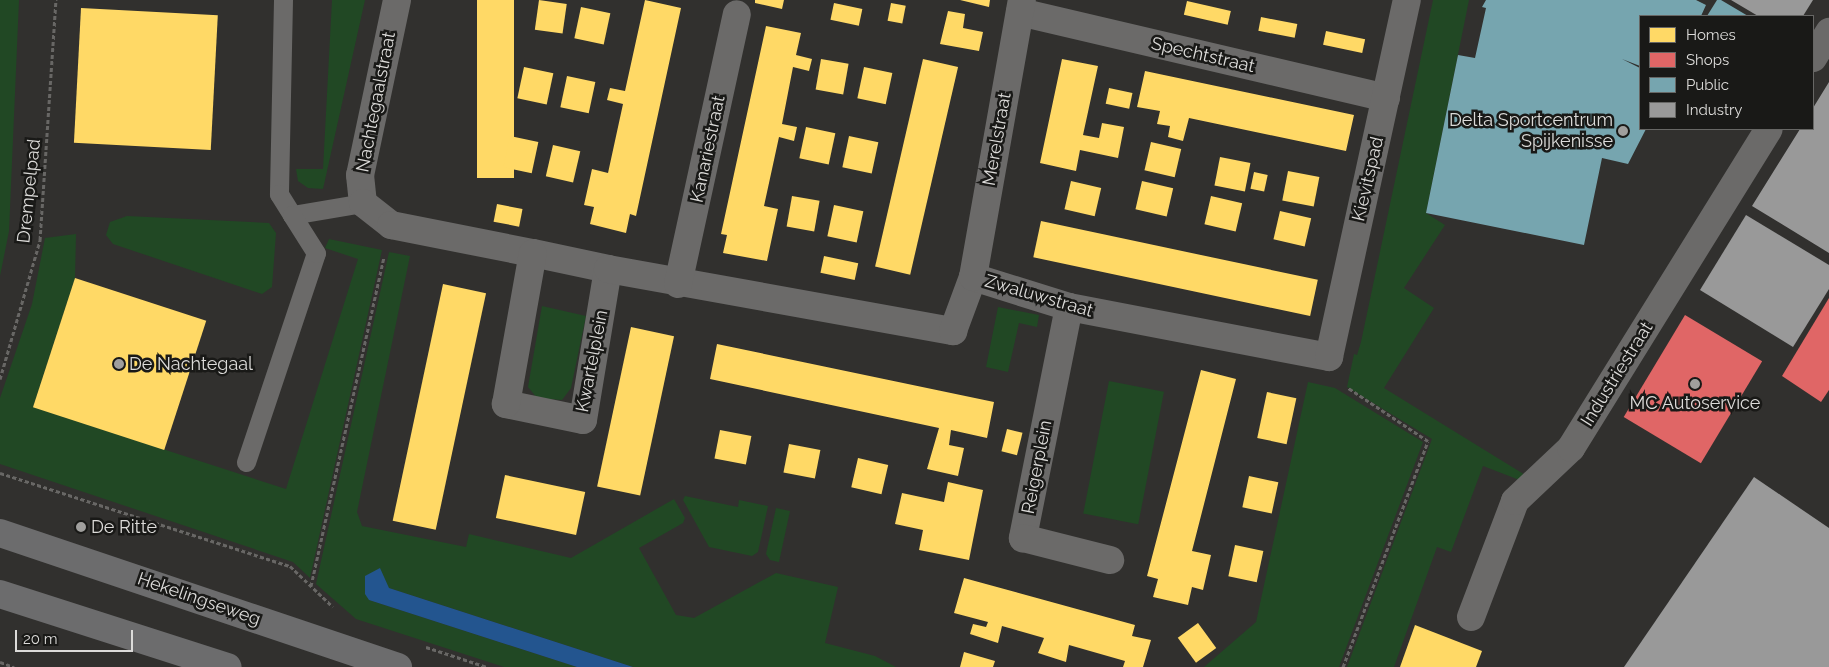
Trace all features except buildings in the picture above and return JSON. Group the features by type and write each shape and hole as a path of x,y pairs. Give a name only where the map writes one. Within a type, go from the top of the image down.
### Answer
{"street":[{"name":"Nachtegaalstraat","path":"363,203 360,175 397,0"},
{"name":"Kievitspad","path":"1329,357 1407,0"},
{"name":"Spechtstraat","path":"1021,6 1386,98"},
{"name":"Merelstraat","path":"973,277 1021,6"},
{"name":"Kanariestraat","path":"678,284 737,14"},
{"path":"1814,56 1829,32"},
{"name":"Industriestraat","path":"1471,617 1515,501 1570,448 1768,130"},
{"path":"363,203 391,225 608,270"},
{"name":"Kwartelplein","path":"533,253 506,404 583,420 608,270"},
{"name":"Zwaluwstraat","path":"608,270 678,284 954,331 973,277 1069,307 1329,357"},
{"name":"Reigerplein","path":"1069,307 1023,538 1110,560"},
{"name":"Hekelingseweg","path":"0,533 398,667"},
{"path":"0,594 228,667"}],"lane":[{"path":"246,462 316,253 278,194 283,0"},
{"path":"292,215 363,203"}],"path":[{"name":"Drempelpad","path":"0,379 40,240 56,0"},
{"path":"311,587 391,225"},
{"path":"1329,357 1332,377 1428,441 1343,667"},
{"path":"0,473 290,566 338,612"},
{"path":"424,646 487,667"},
{"path":"0,662 14,667"}],"green space":[{"path":"0,0 19,0 9,231 0,276"},
{"path":"332,0 365,0 323,189 308,188 298,181 296,169 323,169"},
{"path":"1433,0 1469,0 1426,213 1445,225 1404,288 1434,308 1384,388 1530,478 1527,483 1483,466 1451,552 1437,547 1394,667 1347,667 1432,439 1347,387 1354,354 1357,355 1361,342"},
{"path":"127,216 269,223 276,233 272,287 262,294 113,244 106,235 110,222"},
{"path":"76,234 75,278 33,407 286,489 358,259 325,248 329,239 382,250 310,578 293,562 0,464 0,398 32,304 45,238"},
{"path":"389,252 410,256 357,512 362,526 466,547 469,534 571,558 674,499 685,518 683,523 639,548 676,615 694,618 776,573 838,587 825,643 875,656 896,667 633,667 389,588 369,600 577,667 504,667 356,619 316,584"},
{"path":"542,306 586,316 571,388 562,400 537,398 528,387"},
{"path":"998,307 1039,315 1037,327 1019,323 1008,372 986,367"},
{"path":"1109,381 1164,392 1138,524 1083,514"},
{"path":"1308,382 1335,388 1423,442 1339,667 1204,667 1256,622"},
{"path":"685,496 738,507 739,500 768,506 758,552 752,556 709,547 683,500"},
{"path":"776,508 790,511 779,562 770,560 766,554"}],"water":[{"path":"380,568 389,588 633,667 577,667 369,600 365,594 365,576"}],"place":[{"name":"Delta Sportcentrum Spijkenisse","path":"1623,131"},
{"name":"De Nachtegaal","path":"119,364"},
{"name":"MC Autoservice","path":"1695,384"},
{"name":"De Ritte","path":"81,527"}]}
